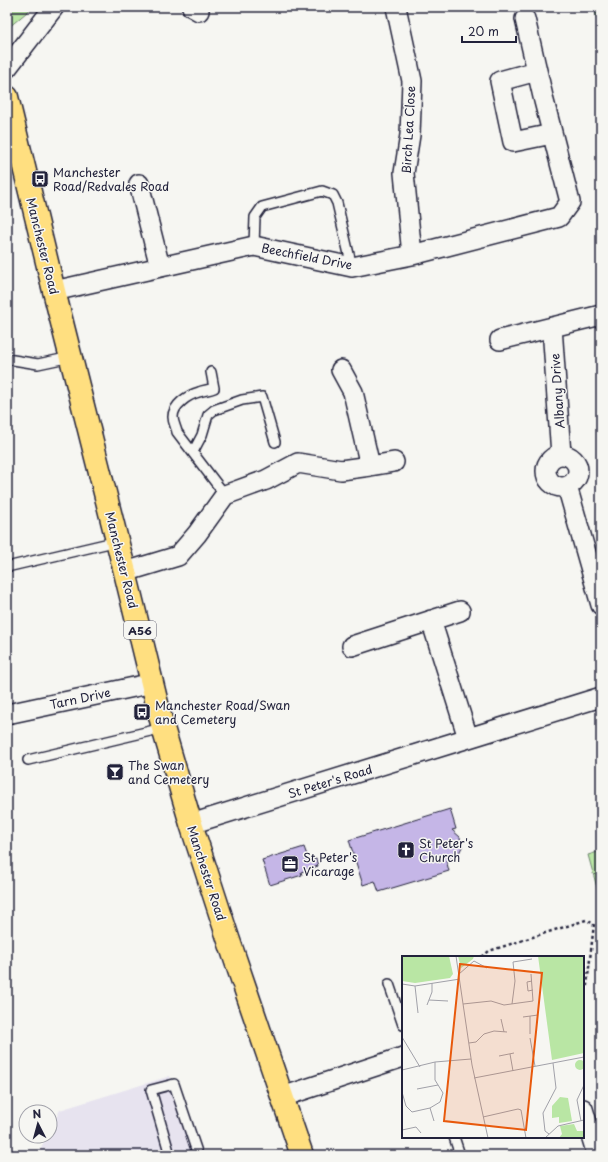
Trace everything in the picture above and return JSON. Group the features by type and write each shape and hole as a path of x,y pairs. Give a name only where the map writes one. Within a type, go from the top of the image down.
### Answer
{"highway":[{"name":"Manchester Road","path":"8,106 164,728 191,824 302,1155"}],"street":[{"path":"7,68 54,7"},
{"name":"Birch Lea Close","path":"396,7 412,81 410,135 404,173 412,255"},
{"path":"525,19 552,134 513,142 500,81 537,71"},
{"name":"Beechfield Drive","path":"54,291 254,246 352,267 412,255 559,217 570,202 552,134"},
{"path":"139,184 160,267"},
{"path":"500,340 601,315"},
{"name":"Albany Drive","path":"552,327 561,455 570,456 574,459 579,468 577,478 574,483 567,486 601,605"},
{"path":"341,370 353,392 370,466"},
{"path":"126,572 178,556 197,534 225,495 266,480 298,463 341,470 394,462"},
{"path":"352,646 460,611"},
{"path":"432,620 468,738"},
{"name":"Tarn Drive","path":"7,714 153,683"},
{"name":"St Peter's Road","path":"191,824 601,697"},
{"path":"282,1097 402,1057"},
{"path":"584,1112 597,1155"}],"lane":[{"path":"254,246 255,217 262,207 322,191 333,195 337,203 352,267"},
{"path":"7,359 38,364 71,357"},
{"path":"211,372 214,388 190,395 175,409 173,416 178,432 225,495"},
{"path":"193,452 202,435 208,415 214,410 242,400 262,397 275,442"},
{"path":"7,567 118,541"},
{"path":"28,760 164,728"},
{"path":"389,984 402,1022"},
{"path":"170,1155 151,1090 174,1084 198,1155"},
{"path":"454,1138 460,1155"}],"path":[{"path":"483,956 489,951 586,920 594,924 587,985 584,986"}],"shaded area":[{"path":"170,1076 197,1155 37,1155 43,1144 58,1144 58,1114 60,1110"}],"green space":[{"path":"7,7 33,7 8,28"},
{"path":"594,7 601,7 601,35"},
{"path":"601,851 601,902 588,855"}],"building":[{"name":"St Peter's Church","path":"450,809 456,829 452,830 460,837 462,847 454,858 446,860 449,871 379,892 375,881 363,885 349,840"},
{"name":"St Peter's Vicarage","path":"304,847 309,861 316,859 318,866 301,872 302,875 270,885 262,860"}],"place":[{"name":"Manchester Road/Redvales Road","path":"40,179"},
{"name":"Manchester Road/Swan and Cemetery","path":"142,712"},
{"name":"The Swan and Cemetery","path":"115,772"},
{"name":"St Peter's Church","path":"406,850"},
{"name":"St Peter's Vicarage","path":"290,864"}]}
